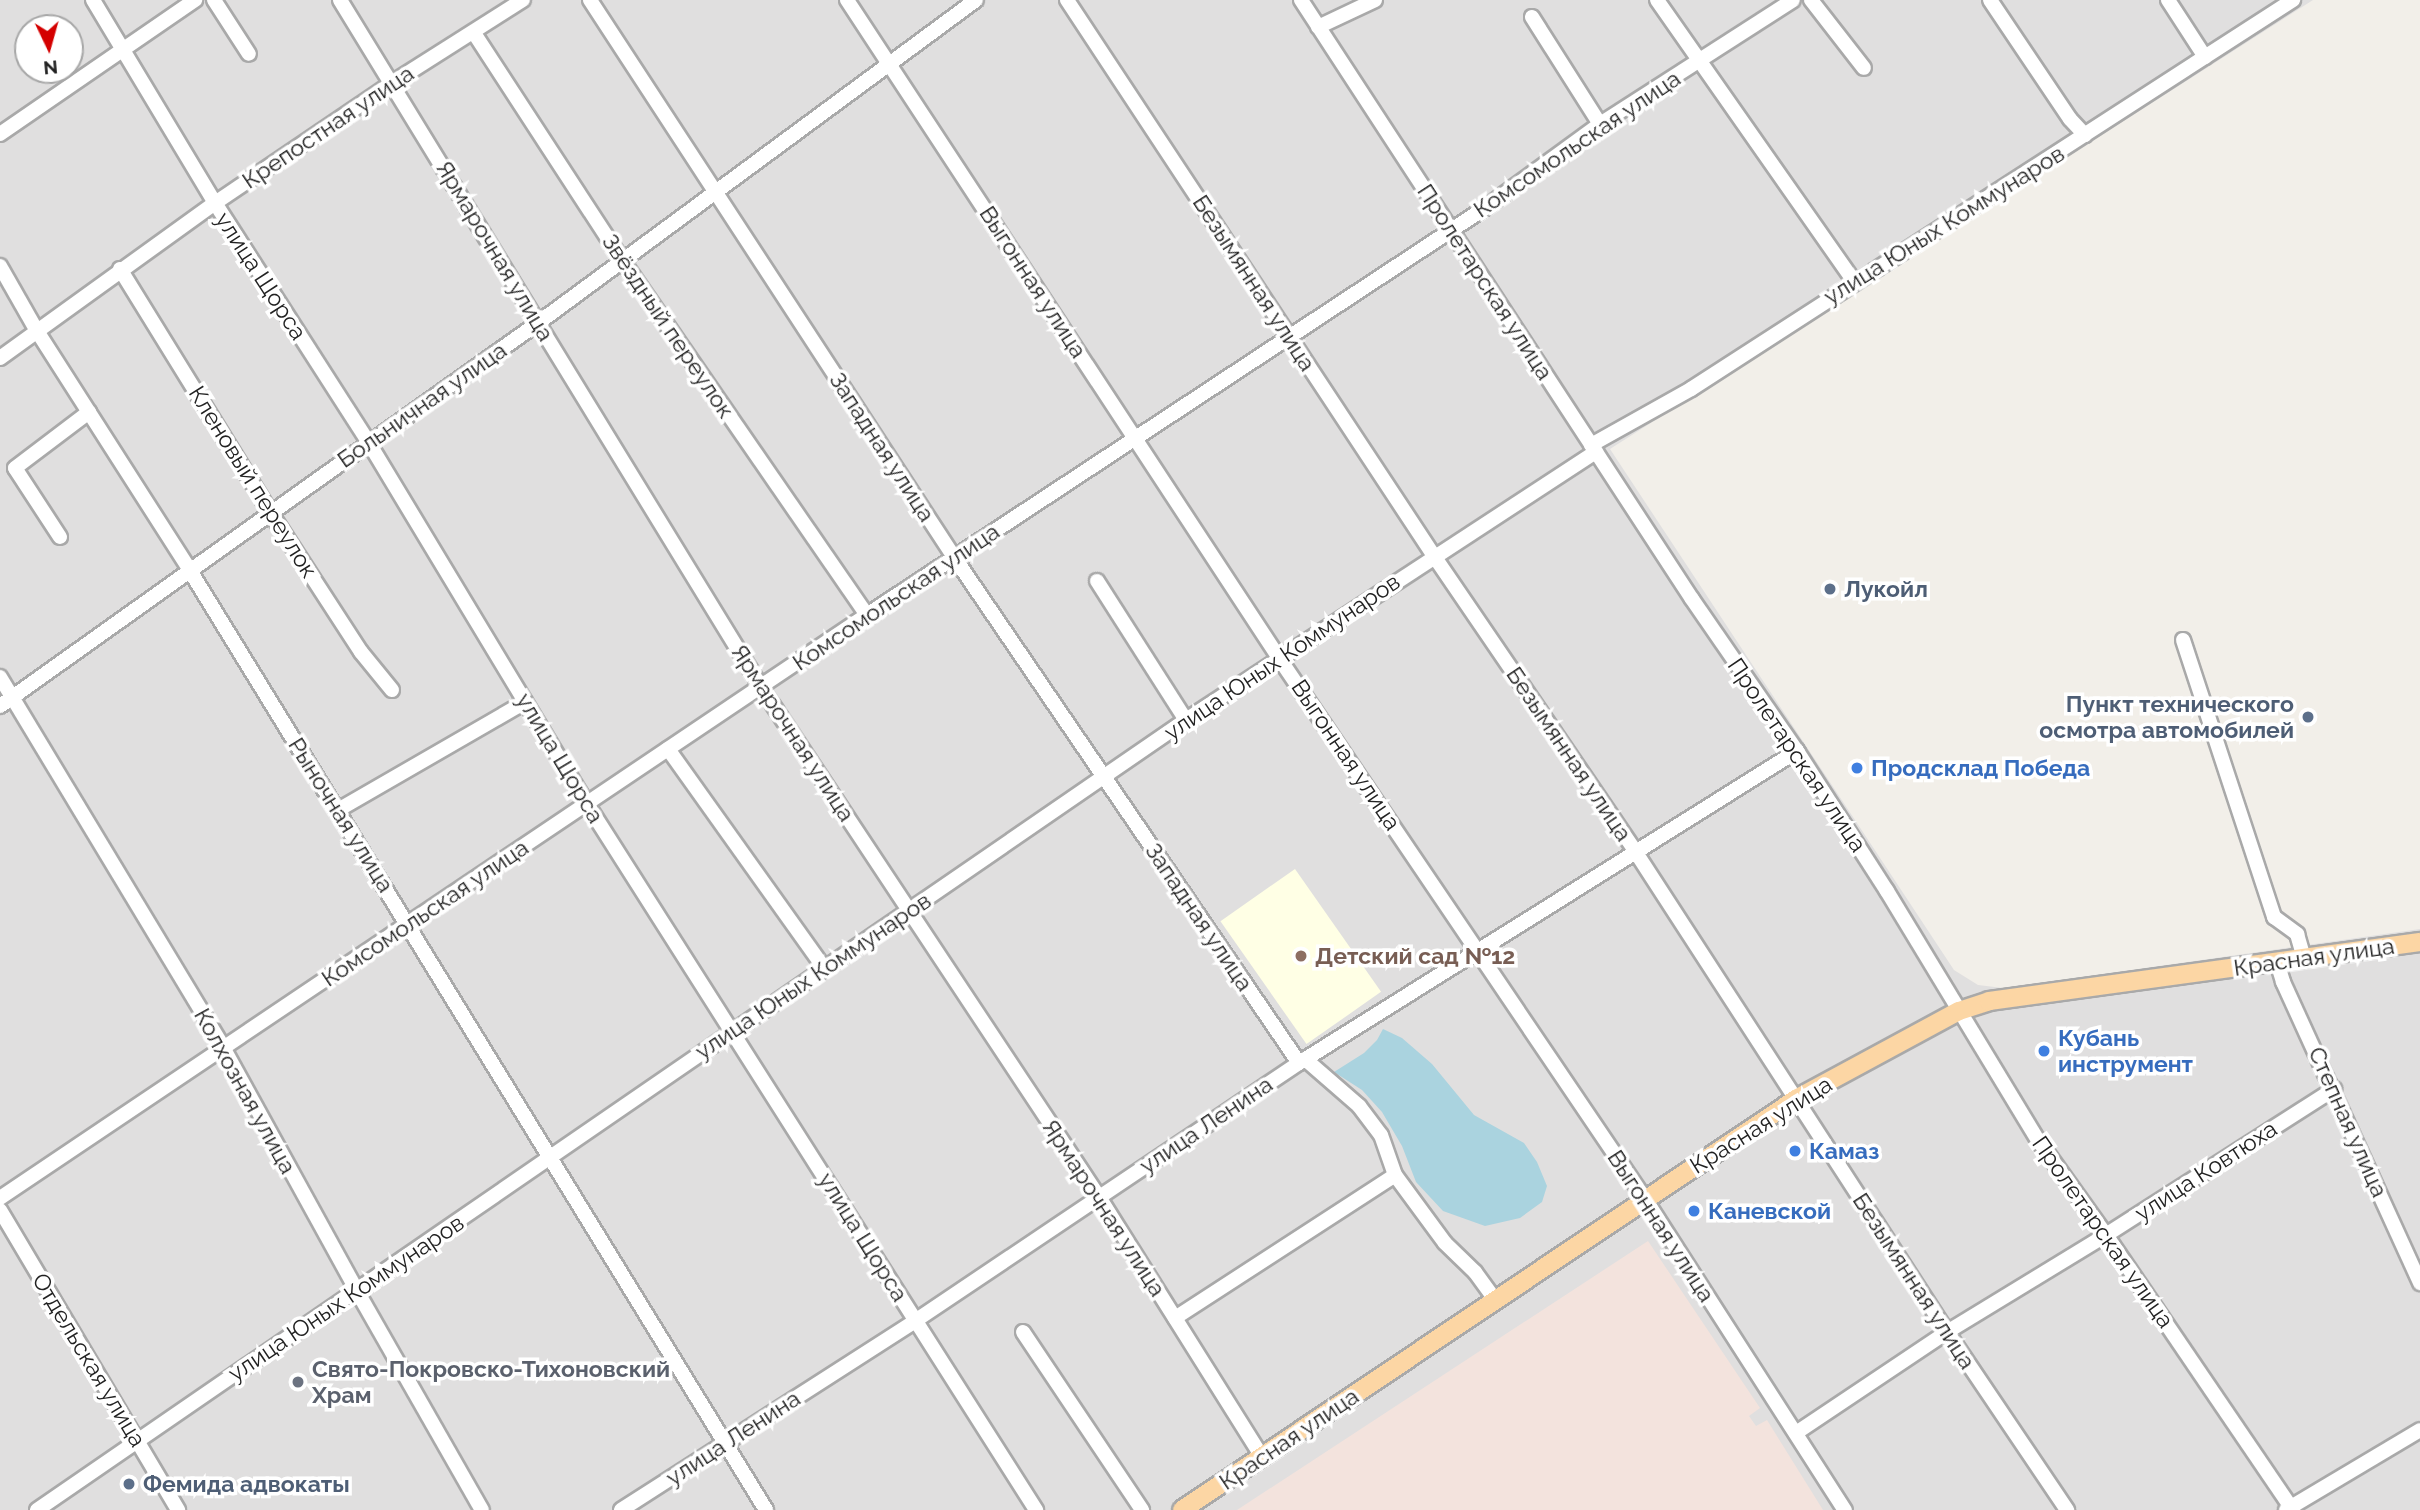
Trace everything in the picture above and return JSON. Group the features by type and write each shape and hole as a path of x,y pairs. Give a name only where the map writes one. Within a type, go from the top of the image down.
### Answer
{"main road":[{"name":"Красная улица","path":"1182,1510 1796,1099 1959,1011 1989,1001 2420,942"}],"street":[{"name":"улица Щорса","path":"93,0 215,203 369,443 587,804 1036,1510"},
{"path":"0,134 195,0"},
{"path":"214,0 249,54"},
{"name":"Ярмарочная улица","path":"340,0 761,687 1099,1197 1262,1457"},
{"name":"Крепостная улица","path":"0,358 215,203 392,83 523,0"},
{"name":"Западная улица","path":"590,0 954,558 1302,1061 1359,1106 1381,1135 1395,1175 1445,1243 1475,1272 1495,1300"},
{"name":"Выгонная улица","path":"847,0 1279,658 1645,1199 1845,1510"},
{"name":"Больничная улица","path":"0,706 538,323 976,0"},
{"name":"Безымянная улица","path":"1067,0 1434,556 1635,851 1947,1332 2067,1510"},
{"name":"Пролетарская улица","path":"1301,0 1594,449 1797,751 2038,1140 2106,1235 2290,1509"},
{"path":"1318,27 1375,0"},
{"path":"1657,0 1698,63 1854,281"},
{"name":"Комсомольская улица","path":"0,1198 867,615 1136,439 1450,228 1485,208 1600,124 1793,0"},
{"path":"1811,0 1864,68"},
{"path":"1990,0 2070,119 2085,135"},
{"path":"2168,0 2205,57"},
{"name":"улица Юных Коммунаров","path":"37,1510 1186,720 1594,449 2293,0"},
{"path":"1532,17 1600,124"},
{"name":"Звёздный переулок","path":"474,33 622,260 867,615"},
{"name":"Рыночная улица","path":"0,266 37,331 190,569 766,1510"},
{"name":"Кленовый переулок","path":"120,269 270,512 361,652 392,690"},
{"path":"60,537 15,468 89,412"},
{"path":"1097,580 1186,720"},
{"path":"2183,640 2274,917 2297,934 2304,958"},
{"name":"Колхозная улица","path":"0,677 224,1049 356,1291 482,1510"},
{"path":"338,810 525,702"},
{"path":"668,749 824,968"},
{"name":"улица Ленина","path":"621,1510 915,1321 1302,1061 1797,751"},
{"name":"Степная улица","path":"2277,962 2283,982 2420,1283"},
{"name":"улица Ковтюха","path":"1796,1433 1947,1332 2106,1235 2334,1089"},
{"path":"1175,1318 1395,1175"},
{"name":"Отдельская улица","path":"0,1210 178,1510"},
{"path":"1023,1332 1142,1510"},
{"path":"2290,1509 2420,1430"}],"shaded area":[{"path":"0,0 2313,0 1610,449 1954,970 1978,985 2003,988 2420,929 2420,1510 0,1510"},
{"name":"Детский сад №12","path":"1295,869 1381,992 1306,1044 1220,921"},
{"path":"1648,1241 1760,1408 1749,1416 1756,1426 1767,1420 1823,1510 1237,1510"}],"water":[{"path":"1383,1029 1402,1038 1432,1064 1474,1115 1524,1143 1537,1162 1547,1186 1542,1202 1520,1218 1485,1226 1443,1211 1416,1182 1402,1146 1382,1112 1362,1090 1334,1072 1364,1053 1377,1040"}],"place":[{"name":"Лукойл","path":"1830,589"},
{"name":"Пункт технического осмотра автомобилей","path":"2308,717"},
{"name":"Продсклад Победа","path":"1857,768"},
{"name":"Детский сад №12","path":"1301,956"},
{"name":"Кубань инструмент","path":"2044,1051"},
{"name":"Камаз","path":"1795,1151"},
{"name":"Каневской","path":"1694,1211"},
{"name":"Свято-Покровско-Тихоновский Храм","path":"298,1382"},
{"name":"Фемида адвокаты","path":"129,1484"}]}
